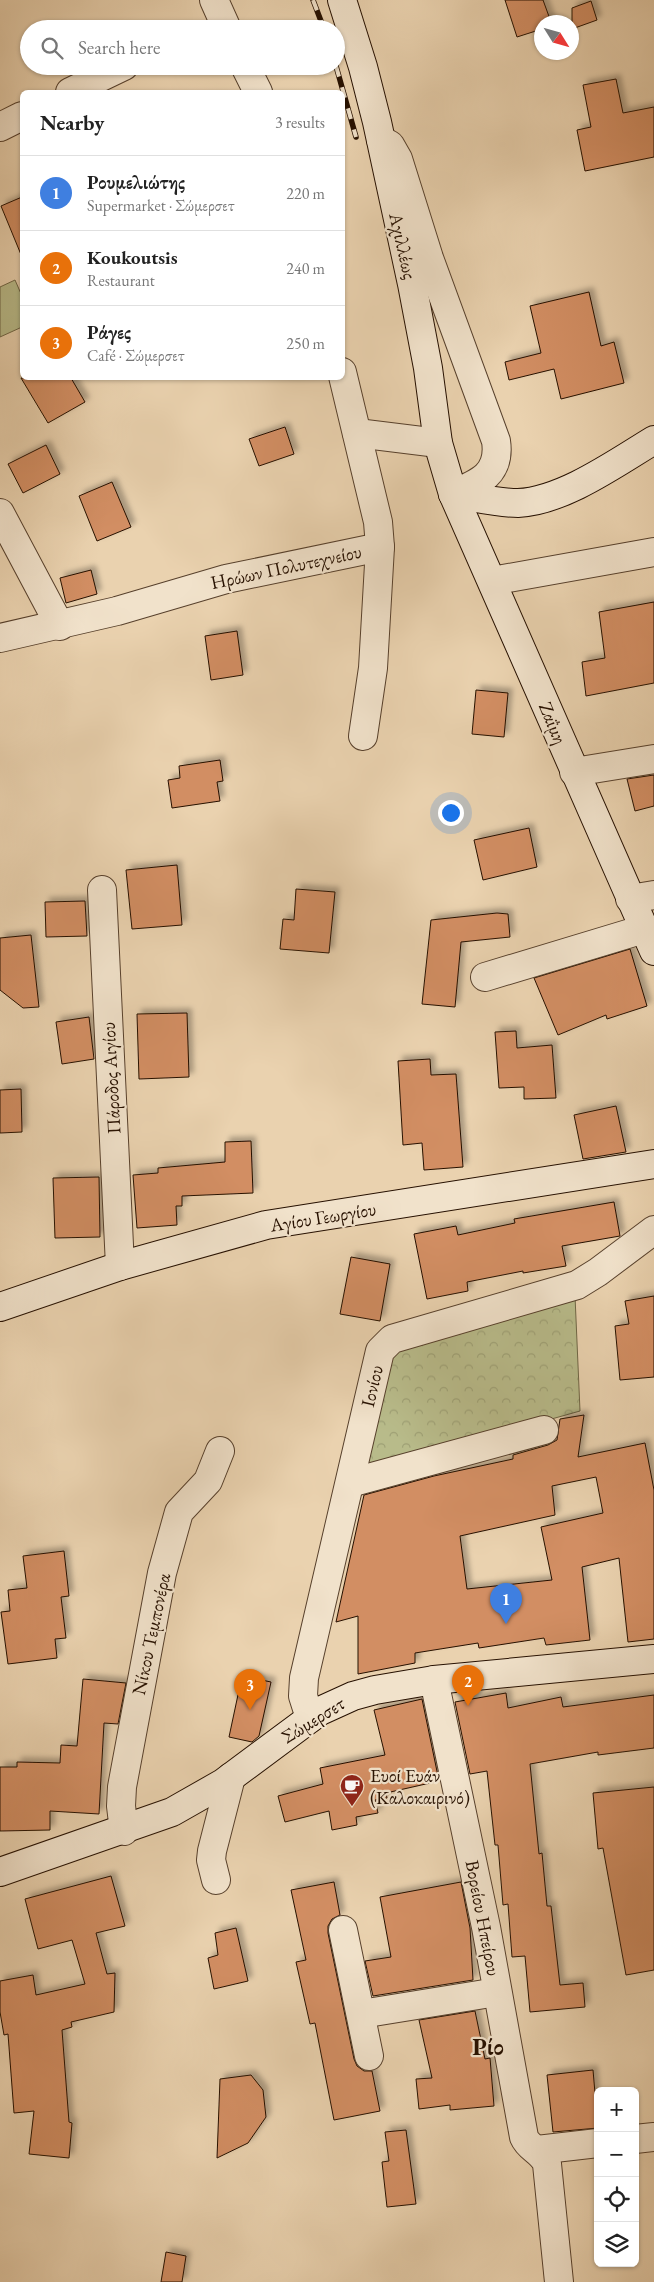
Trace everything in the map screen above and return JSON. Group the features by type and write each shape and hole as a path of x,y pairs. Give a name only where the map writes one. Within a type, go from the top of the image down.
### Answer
{"street":[{"name":"Αχιλλέως","path":"342,0 363,67 380,140 412,284 428,368 438,443 453,494"},
{"path":"74,90 105,75"},
{"path":"250,75 257,90"},
{"path":"0,127 20,117"},
{"path":"380,140 390,145 398,159 429,258 496,441 496,458 493,469 480,481 453,494"},
{"name":"Ηρώων Πολυτεχνείου","path":"0,638 60,626 226,579 380,547 378,522 344,380"},
{"path":"357,432 438,443"},
{"path":"453,494 517,503 561,493 654,440"},
{"name":"Ζαΐμη","path":"453,494 574,772 642,897 649,940"},
{"path":"0,513 60,626"},
{"path":"363,736 373,668 380,547"},
{"path":"492,581 654,552"},
{"path":"574,772 654,758"},
{"name":"Πάροδος Αιγίου","path":"102,890 120,1266"},
{"path":"485,978 649,940"},
{"name":"Αγίου Γεωργίου","path":"0,1307 120,1266 266,1225 654,1164"},
{"name":"Ιονίου","path":"310,1718 304,1696 304,1678 380,1352 385,1344 392,1339 577,1285 598,1272 654,1230"},
{"path":"350,1484 544,1430"},
{"name":"Νίκου Τεμπονέρα","path":"124,1830 121,1806 122,1787 140,1682 162,1573 178,1512 208,1481 220,1452"},
{"name":"Σώμερσετ","path":"0,1872 172,1812 230,1777 310,1718 330,1706 365,1692 434,1680 654,1659"},
{"name":"Βορείου Ηπείρου","path":"434,1680 468,1836 524,2137 529,2145 537,2150 546,2164 559,2282"},
{"path":"216,1880 211,1860 212,1851 230,1777"},
{"path":"343,1930 369,2056"},
{"path":"360,2014 497,1992"},
{"path":"639,2139 654,2137"},
{"path":"537,2150 594,2143"}],"green space":[{"path":"15,280 20,291 20,328 0,337 0,287"},
{"path":"575,1296 580,1411 363,1472 388,1361 396,1350"}],"building":[{"path":"505,0 543,0 548,15 534,15 534,32 517,37"},
{"path":"591,1 597,20 579,26 579,15 572,15 572,8"},
{"path":"616,79 623,113 654,107 654,157 585,171 577,130 591,127 583,85"},
{"path":"20,198 20,252 1,206"},
{"path":"589,292 601,346 614,342 624,383 561,399 554,369 509,380 505,362 541,353 530,306"},
{"path":"22,380 72,380 85,402 48,423"},
{"path":"285,427 294,454 259,466 249,439"},
{"path":"46,445 60,474 23,493 8,464"},
{"path":"112,482 131,527 97,541 79,496"},
{"path":"91,570 97,594 66,603 60,578"},
{"path":"654,602 654,683 586,696 582,662 605,658 599,612"},
{"path":"237,631 243,675 211,680 205,636"},
{"path":"476,690 508,693 504,737 472,734"},
{"path":"220,760 223,781 217,782 220,801 172,808 168,780 180,778 179,766"},
{"path":"654,775 654,806 635,811 627,779"},
{"path":"529,828 537,867 483,880 474,840"},
{"path":"177,865 182,925 132,929 126,870"},
{"path":"296,889 335,892 329,953 280,949 283,919 294,920"},
{"path":"85,901 87,936 46,937 45,902"},
{"path":"497,913 508,914 510,937 461,942 455,1007 422,1004 431,920"},
{"path":"31,935 39,1007 23,1008 0,990 0,938"},
{"path":"630,949 647,1006 607,1019 606,1015 558,1035 534,978"},
{"path":"187,1013 189,1077 139,1079 137,1014"},
{"path":"89,1017 94,1059 62,1064 56,1022"},
{"path":"516,1031 517,1048 552,1045 556,1098 524,1099 524,1087 499,1088 495,1032"},
{"path":"430,1059 431,1075 456,1074 463,1167 424,1170 422,1143 403,1145 398,1061"},
{"path":"21,1089 22,1132 0,1133 0,1090"},
{"path":"616,1106 626,1152 583,1159 574,1115"},
{"path":"251,1141 253,1193 182,1196 182,1206 176,1206 177,1225 137,1228 133,1175 158,1173 158,1168 225,1162 225,1142"},
{"path":"99,1177 100,1237 55,1238 53,1178"},
{"path":"614,1202 620,1236 562,1246 566,1266 523,1273 523,1271 467,1282 468,1291 427,1299 414,1234 456,1226 458,1235 515,1223 514,1219"},
{"path":"351,1257 390,1264 380,1321 340,1314"},
{"path":"654,1296 654,1377 620,1380 615,1326 629,1324 625,1301"},
{"path":"584,1415 578,1457 645,1443 654,1490 654,1639 628,1642 619,1558 582,1567 590,1640 546,1645 544,1638 479,1648 478,1643 415,1653 415,1663 358,1674 358,1616 336,1622 364,1495 434,1476 513,1459 513,1455 548,1445 557,1440 560,1419","holes":["596,1477 603,1513 541,1527 552,1580 467,1589 460,1536 555,1515 552,1486"]},
{"path":"64,1551 69,1596 61,1597 66,1638 55,1639 57,1658 8,1664 1,1612 10,1611 8,1590 27,1588 23,1556"},
{"path":"242,1676 271,1682 259,1736 252,1742 229,1737"},
{"path":"83,1679 126,1683 118,1724 104,1723 99,1814 50,1811 50,1830 0,1831 0,1767 17,1767 17,1762 60,1763 61,1745 77,1746"},
{"path":"506,1693 508,1708 561,1697 563,1707 654,1695 654,1748 598,1755 598,1752 530,1764 539,1854 542,1853 547,1906 551,1906 560,1985 583,1983 585,2007 530,2012 525,1956 512,1957 508,1904 503,1905 498,1845 495,1845 487,1771 470,1774 455,1702"},
{"path":"422,1699 439,1781 386,1793 387,1798 375,1800 378,1813 356,1817 357,1825 332,1830 329,1811 285,1822 278,1796 323,1784 320,1768 385,1755 374,1710"},
{"path":"654,1787 654,1970 626,1975 603,1848 598,1849 593,1793"},
{"path":"111,1876 125,1926 96,1933 107,1974 115,1973 114,2012 71,2022 72,2027 62,2030 69,2122 72,2123 69,2158 29,2154 34,2111 14,2113 8,2034 4,2035 0,2012 0,1981 33,1975 36,1995 85,1984 72,1940 38,1949 25,1899"},
{"path":"334,1882 340,1915 332,1919 328,1926 328,1933 354,2059 357,2066 364,2071 372,2071 380,2111 334,2120 315,2023 310,2024 296,1962 306,1960 291,1890"},
{"path":"461,1882 470,1928 473,1980 373,1996 365,1961 391,1957 380,1897"},
{"path":"236,1928 248,1981 214,1989 208,1958 218,1955 215,1933"},
{"path":"475,2011 485,2059 490,2058 494,2106 450,2110 450,2105 419,2109 416,2079 432,2078 419,2020"},
{"path":"593,2070 594,2128 553,2132 547,2075"},
{"path":"251,2075 263,2090 266,2117 248,2143 217,2158 220,2079"},
{"path":"406,2130 416,2204 387,2207 382,2162 389,2161 385,2132"},
{"path":"166,2252 186,2256 182,2282 161,2282"}],"railway":[{"path":"313,0 321,20"},
{"path":"339,75 343,90"},
{"path":"345,98 356,137"}],"place":[{"name":"Ρουμελιώτης","path":"506,1624"},
{"name":"Koukoutsis","path":"468,1706"},
{"name":"Ράγες","path":"250,1710"},
{"name":"Ευοί Ευάν (Καλοκαιρινό)","path":"352,1807"}],"district":[{"name":"Ρίο","path":"488,2046"}]}
